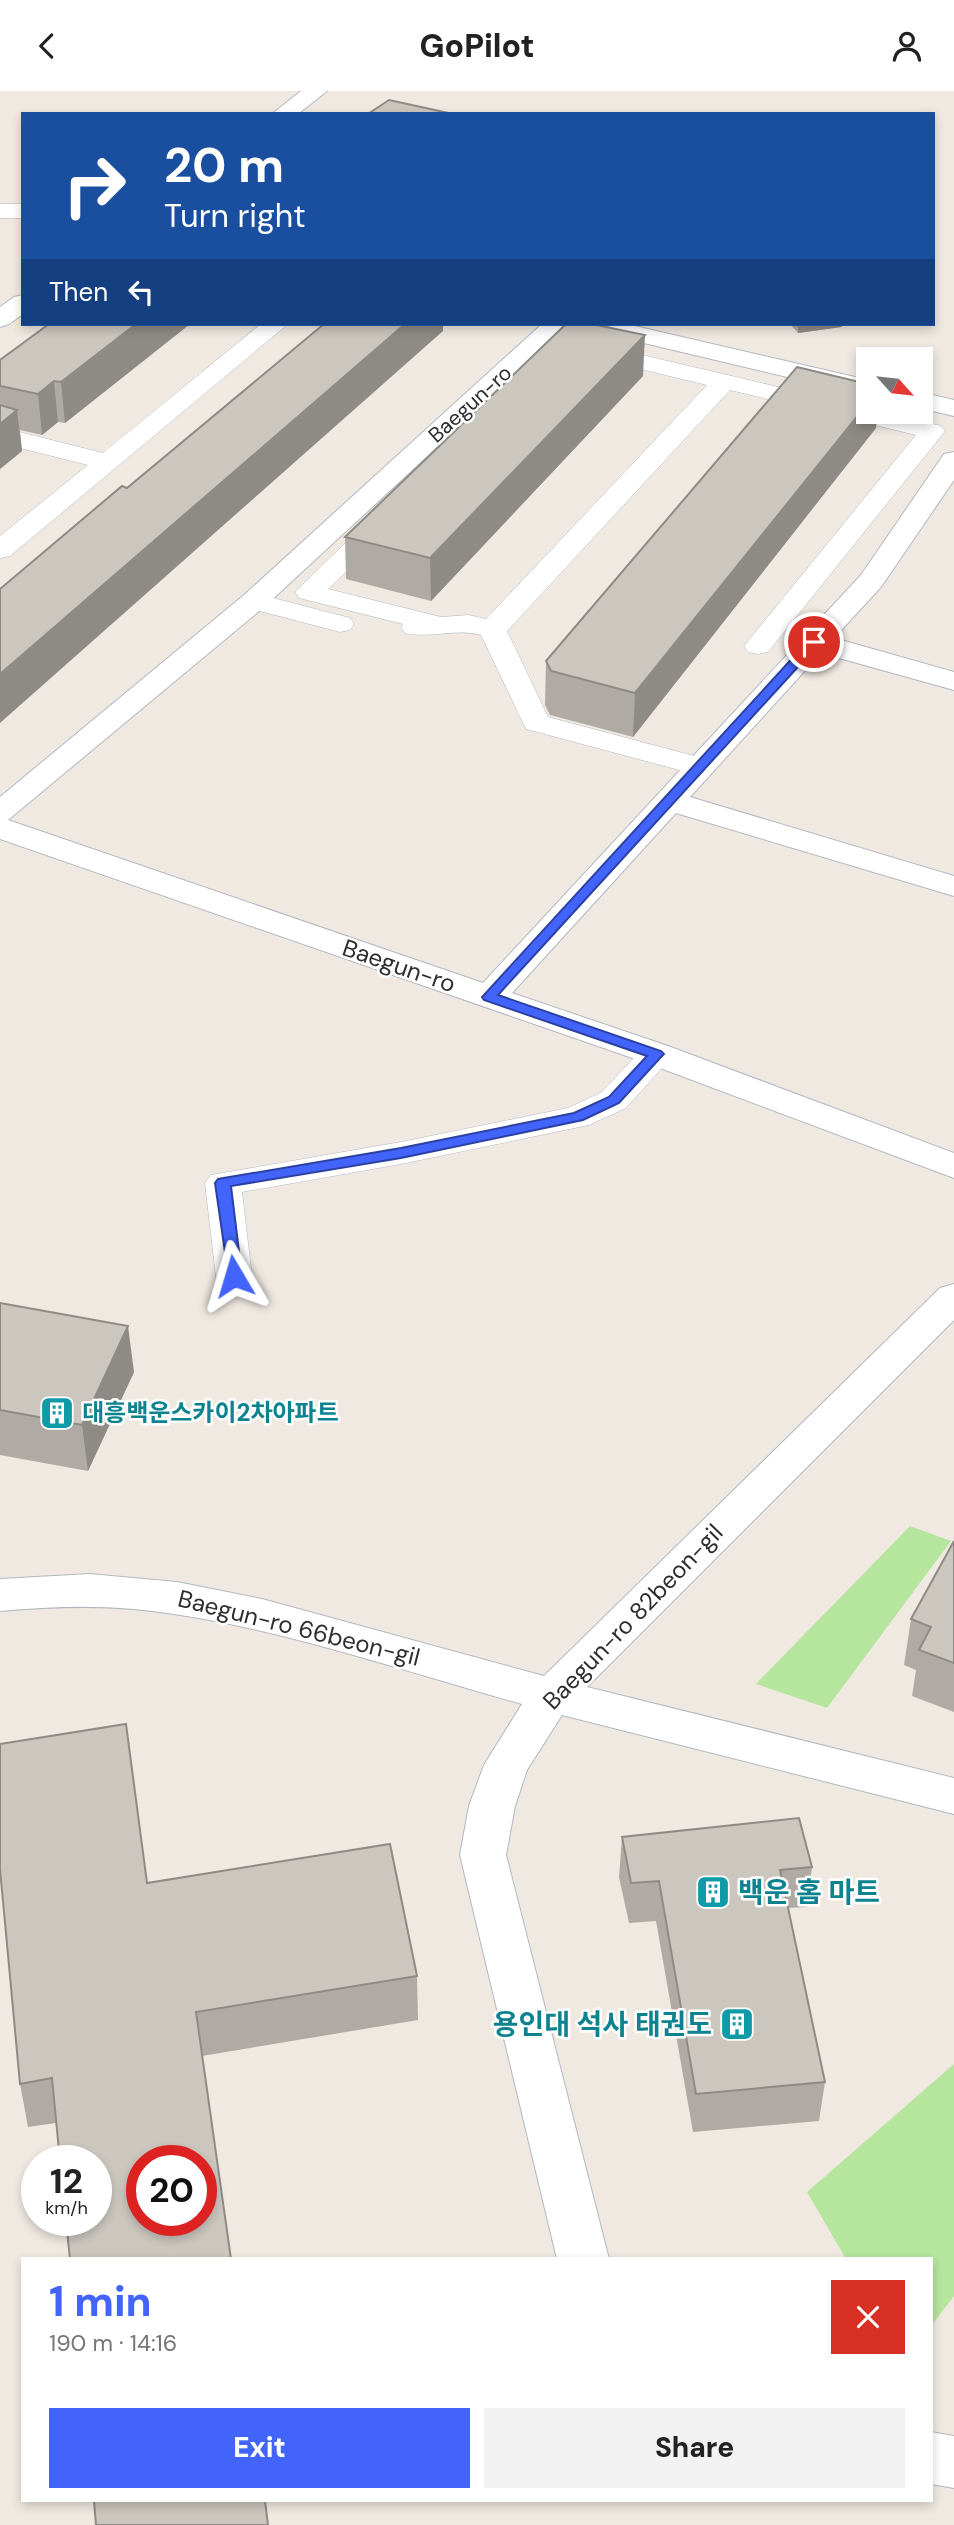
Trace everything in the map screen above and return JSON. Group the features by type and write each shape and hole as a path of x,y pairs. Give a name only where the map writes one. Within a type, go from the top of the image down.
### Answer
{"street":[{"path":"286,91 312,93"},
{"path":"286,112 312,93"},
{"path":"0,319 21,303"},
{"name":"Baegun-ro","path":"0,813 254,601 555,326"},
{"path":"603,326 856,384"},
{"path":"933,403 954,408"},
{"path":"489,997 698,766 871,581 954,460"},
{"path":"814,642 954,681"},
{"path":"668,800 954,886"},
{"name":"Baegun-ro","path":"0,828 656,1054 954,1166"},
{"name":"Baegun-ro 82beon-gil","path":"583,2257 483,1854 492,1806 506,1765 552,1695 954,1297"},
{"name":"Baegun-ro 66beon-gil","path":"0,1595 36,1590 171,1595 260,1614 552,1695 954,1796"},
{"path":"933,2458 954,2462"}],"lane":[{"path":"0,211 21,211"},
{"path":"0,550 274,326"},
{"path":"488,420 568,344 932,431 758,646"},
{"path":"492,629 724,382"},
{"path":"0,435 108,462"},
{"path":"398,506 309,592 440,625"},
{"path":"254,601 332,623 394,629 469,623 492,629"},
{"path":"492,629 536,723 698,766"},
{"path":"234,1276 223,1183 401,1153 578,1117 614,1100 656,1054"}],"green space":[{"path":"910,1526 951,1541 827,1708 756,1684"},
{"path":"954,2064 954,2296 933,2323 933,2257 845,2257 807,2192"}],"building":[{"path":"389,100 444,112 371,112"},
{"path":"46,326 133,326 61,382 54,381 38,394 0,386 0,360"},
{"path":"322,326 403,326 0,674 0,589 122,486 127,488"},
{"path":"564,326 602,326 645,335 430,558 345,537"},
{"path":"797,367 856,381 856,418 635,693 551,671 546,661"},
{"path":"0,405 17,410 0,424"},
{"path":"0,1303 128,1326 82,1425 0,1410"},
{"path":"954,1541 954,1663 919,1650 931,1627 911,1619"},
{"path":"126,1724 147,1883 390,1844 417,1976 196,2012 215,2145 126,2145 126,2236 217,2236 217,2160 231,2257 70,2257 68,2236 112,2236 112,2145 58,2145 52,2078 20,2084 0,1869 0,1744"},
{"path":"799,1818 812,1867 780,1870 825,2082 696,2094 659,1881 631,1883 622,1837"},
{"path":"94,2502 265,2502 268,2525 96,2525"}],"place":[{"name":"대흥백운스카이2차아파트","path":"57,1413"},
{"name":"백운 홈 마트","path":"713,1892"},
{"name":"용인대 석사 태권도","path":"737,2024"}],"route":[{"path":"234,1276 223,1183 498,1135 578,1117 614,1100 656,1054 489,997 814,642"}]}
